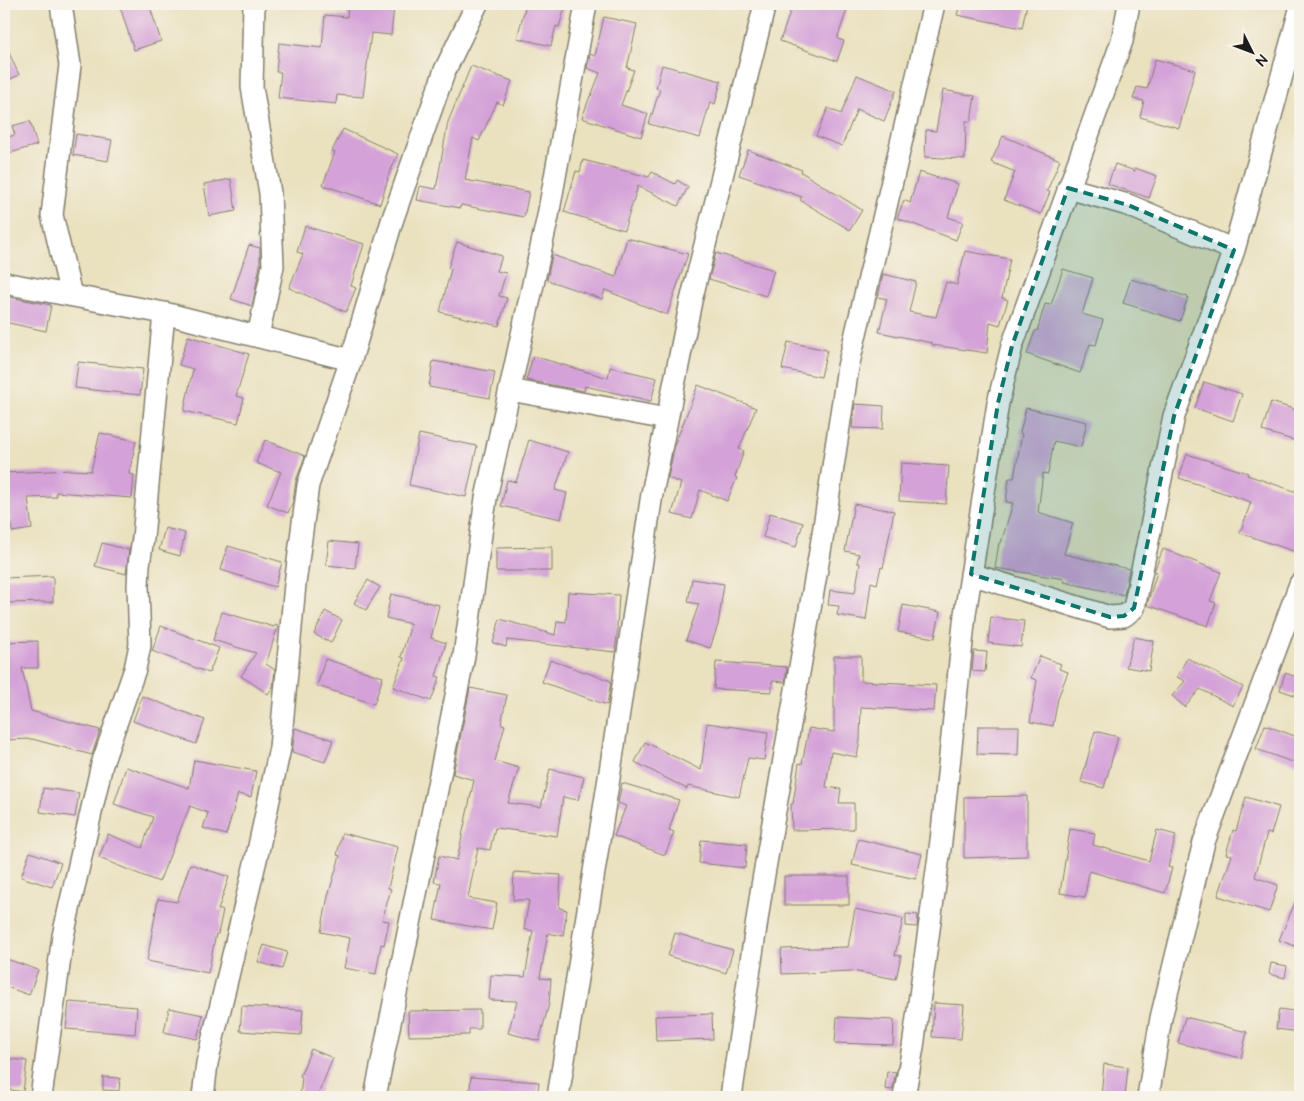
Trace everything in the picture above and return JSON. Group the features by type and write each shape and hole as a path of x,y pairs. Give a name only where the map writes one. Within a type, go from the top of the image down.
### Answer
{"street":[{"path":"61,4 70,64 52,215 71,295"},
{"path":"254,4 252,87 270,193 273,266 258,336"},
{"path":"203,1097 208,1063 258,851 280,748 295,584 308,485 351,360 392,221 441,80 457,43 478,4"},
{"path":"375,1097 464,656 486,498 548,216 586,4"},
{"path":"558,1097 652,494 691,301 765,4"},
{"path":"732,1097 762,886 822,540 848,367 934,4"},
{"path":"904,1097 913,1047 940,850 964,624 1000,394 1012,346 1122,41 1129,4"},
{"path":"971,574 1110,617 1124,616 1134,608 1174,416 1234,250 1300,11"},
{"path":"1068,188 1128,205 1234,250"},
{"path":"4,282 164,313 351,360"},
{"path":"41,1097 62,936 102,764 135,668 140,645 139,565 164,313"},
{"path":"510,390 667,419"},
{"path":"1148,1097 1161,1018 1204,842 1296,605 1300,584"}],"highlighted area":[{"path":"1068,188 1128,205 1234,250 1174,416 1134,608 1124,616 1110,617 971,574 998,403 1012,346"}],"building":[{"path":"119,4 149,4 161,41 134,50"},
{"path":"348,4 394,7 391,35 371,33 363,97 337,95 336,104 278,98 281,72 276,72 279,43 322,48 325,15 347,17"},
{"path":"526,4 566,4 559,27 556,26 551,46 517,38"},
{"path":"793,4 849,4 838,36 838,39 844,41 837,61 780,41"},
{"path":"960,4 1027,4 1022,28 957,15"},
{"path":"604,17 637,24 627,68 634,70 621,105 648,114 641,137 582,118 600,73 587,68 590,54 595,56"},
{"path":"4,42 19,75 4,82"},
{"path":"1155,59 1195,70 1179,128 1140,117 1144,101 1133,99 1137,87 1147,89"},
{"path":"662,65 721,81 715,104 710,102 700,138 649,124 660,89 656,88"},
{"path":"471,66 512,81 503,105 497,102 479,141 473,138 465,180 529,192 524,217 461,205 460,208 417,200 420,186 436,189 448,122"},
{"path":"857,75 896,91 884,121 857,109 842,146 816,136 828,108 841,114"},
{"path":"943,90 975,96 971,121 966,121 965,159 925,157 926,130 936,131"},
{"path":"30,121 37,145 7,154 4,138 15,135 12,126"},
{"path":"343,129 398,154 387,179 380,204 323,185 335,152 332,151"},
{"path":"76,134 112,140 108,161 73,155"},
{"path":"1003,136 1060,160 1047,191 1050,192 1041,214 1004,200 1015,172 991,162"},
{"path":"748,150 802,170 801,172 862,210 850,230 800,200 802,197 739,175"},
{"path":"583,160 649,177 652,172 675,184 677,180 688,187 678,206 638,186 624,230 564,212 576,171 580,172"},
{"path":"1115,164 1135,171 1135,168 1157,176 1149,198 1108,184"},
{"path":"919,172 958,184 948,217 963,222 956,240 897,218 904,200 910,203"},
{"path":"231,179 236,211 209,216 204,184"},
{"path":"305,226 364,244 351,286 356,288 346,312 289,288 303,254 297,252"},
{"path":"627,238 688,254 667,315 605,290 602,299 547,280 552,255 616,277"},
{"path":"457,242 502,256 497,271 506,273 499,296 507,298 499,326 440,312 451,269 448,268"},
{"path":"249,245 260,248 260,265 252,306 231,299"},
{"path":"965,251 1010,259 1002,298 1008,300 1000,325 990,322 987,353 932,345 932,343 879,332 887,299 878,297 883,274 916,282 909,312 936,317 946,282 957,285"},
{"path":"716,253 774,270 766,296 709,279"},
{"path":"1063,269 1093,278 1082,314 1103,320 1096,345 1090,344 1080,373 1027,354 1035,331 1037,331 1045,304 1051,305"},
{"path":"1131,279 1188,297 1180,321 1123,303"},
{"path":"4,296 51,305 46,331 4,322"},
{"path":"188,336 249,354 236,396 244,398 238,423 184,411 193,369 179,365"},
{"path":"788,342 827,350 821,377 782,369"},
{"path":"533,356 608,378 610,367 657,378 651,401 585,386 584,391 526,380"},
{"path":"433,361 495,372 490,398 429,387"},
{"path":"78,362 143,369 140,395 75,388"},
{"path":"1204,382 1242,394 1233,421 1195,408"},
{"path":"698,385 756,408 739,449 744,451 735,477 737,478 727,501 700,490 692,519 672,514 681,483 668,478 675,444"},
{"path":"1271,402 1300,411 1300,442 1262,431"},
{"path":"855,404 884,406 883,429 852,428"},
{"path":"1026,408 1087,422 1081,447 1054,441 1048,474 1043,473 1038,512 1073,523 1064,554 1129,569 1124,595 1064,582 1065,579 995,568 999,543 1001,543 1013,503 1006,502 1009,478 1014,478 1022,434 1020,433"},
{"path":"100,433 136,441 129,474 134,475 132,498 56,492 56,497 28,498 32,529 12,532 7,499 4,499 4,473 91,471"},
{"path":"419,434 477,446 466,497 409,485"},
{"path":"265,440 305,456 288,513 267,505 281,472 256,463"},
{"path":"529,440 568,452 555,490 567,493 561,519 501,506 507,480 516,482"},
{"path":"1187,454 1248,473 1247,475 1300,493 1300,540 1296,552 1240,533 1251,502 1179,478"},
{"path":"901,463 949,466 946,504 899,501"},
{"path":"854,504 894,511 883,568 881,567 877,584 871,582 866,620 837,615 839,606 828,605 830,590 855,593 860,563 857,563 859,554 845,551"},
{"path":"770,513 803,523 796,547 763,537"},
{"path":"165,528 185,533 180,556 159,550"},
{"path":"329,541 358,544 355,568 326,565"},
{"path":"102,543 129,550 126,574 95,566"},
{"path":"228,546 282,562 275,587 221,570"},
{"path":"552,547 552,571 496,571 496,548"},
{"path":"1163,549 1221,572 1210,601 1216,603 1208,626 1147,605 1157,572 1154,571"},
{"path":"53,576 53,602 4,603 4,578"},
{"path":"692,579 724,584 718,625 710,648 686,640 699,604 688,602"},
{"path":"368,580 380,587 366,610 354,603"},
{"path":"568,592 619,595 615,652 507,640 506,647 493,643 500,619 555,635 557,621 566,622"},
{"path":"391,594 439,605 431,638 446,643 436,676 440,677 431,701 393,687 404,658 401,657 411,624 386,618"},
{"path":"903,605 940,612 935,638 898,632"},
{"path":"325,611 342,620 331,643 314,634"},
{"path":"222,612 274,627 278,626 266,664 275,670 273,687 268,694 241,676 256,653 213,640"},
{"path":"991,617 1024,621 1021,647 988,643"},
{"path":"161,626 219,648 209,673 152,651"},
{"path":"1134,637 1154,641 1149,671 1126,667"},
{"path":"38,641 38,668 22,668 31,711 100,730 92,755 32,739 4,740 4,642"},
{"path":"974,651 987,652 985,672 972,671"},
{"path":"834,656 861,656 861,681 936,685 934,711 861,707 860,740 857,757 831,752 826,787 841,789 839,803 854,803 854,829 792,830 791,804 793,804 799,763 802,764 809,728 834,732"},
{"path":"1040,656 1061,664 1059,669 1068,672 1058,698 1053,726 1030,722 1037,680 1031,678"},
{"path":"1187,658 1243,687 1233,706 1200,689 1185,707 1172,696 1185,681 1177,677"},
{"path":"325,659 383,677 374,704 317,686"},
{"path":"550,660 611,681 607,705 542,682"},
{"path":"716,662 787,667 785,682 772,681 772,692 714,689"},
{"path":"1285,673 1300,678 1300,697 1280,690"},
{"path":"470,688 507,695 501,724 505,725 495,761 519,768 508,803 541,807 550,769 584,777 578,800 563,797 557,836 495,828 490,850 478,848 468,898 497,903 492,930 434,920 441,883 434,882 439,856 457,860 474,780 453,774"},
{"path":"142,696 205,720 196,744 133,721"},
{"path":"707,723 768,732 764,760 748,758 739,797 688,786 687,789 635,762 645,742 701,770"},
{"path":"1265,725 1300,738 1300,765 1256,749"},
{"path":"978,726 1019,726 1018,755 977,754"},
{"path":"295,728 333,740 325,762 292,752"},
{"path":"1095,731 1118,737 1104,788 1081,782"},
{"path":"194,760 256,771 251,797 238,794 226,835 203,828 208,813 190,806 159,882 99,858 108,834 142,848 153,817 114,804 126,767 189,788"},
{"path":"622,783 679,800 669,830 674,832 665,855 614,836 626,806 618,803"},
{"path":"43,788 79,793 75,817 40,812"},
{"path":"1027,796 1027,856 964,858 964,797"},
{"path":"1246,797 1279,807 1271,834 1267,833 1255,877 1278,885 1269,912 1218,896 1232,855 1226,854 1233,830 1236,831"},
{"path":"1070,829 1095,833 1093,845 1149,861 1157,830 1176,835 1168,867 1172,868 1165,893 1089,871 1085,897 1060,893"},
{"path":"342,833 398,847 388,888 391,889 382,920 389,921 384,945 381,944 376,974 344,968 350,938 321,932 328,896 340,856 337,855"},
{"path":"858,839 922,854 916,879 852,865"},
{"path":"701,840 747,844 745,868 699,863"},
{"path":"30,852 61,863 52,887 21,877"},
{"path":"190,864 229,877 218,910 223,910 208,973 147,961 158,899 177,902"},
{"path":"514,872 561,875 559,908 567,910 563,936 548,933 540,978 551,979 549,1004 539,1041 508,1033 517,1001 489,1000 491,975 525,977 533,931 524,929 529,900 513,900"},
{"path":"784,876 849,876 849,905 784,905"},
{"path":"1300,891 1300,948 1279,940"},
{"path":"855,909 903,919 895,955 901,956 896,979 852,971 782,974 781,949 848,947"},
{"path":"906,914 918,915 917,927 906,926"},
{"path":"675,933 733,950 726,973 668,956"},
{"path":"264,945 287,952 282,969 258,962"},
{"path":"4,958 38,970 29,995 4,986"},
{"path":"1271,963 1287,966 1285,978 1269,974"},
{"path":"69,1002 137,1007 135,1034 66,1029"},
{"path":"934,1003 964,1005 961,1039 932,1037"},
{"path":"242,1006 303,1010 301,1035 240,1031"},
{"path":"169,1008 203,1015 197,1039 164,1032"},
{"path":"1279,1009 1300,1012 1300,1032 1276,1029"},
{"path":"480,1010 480,1029 469,1029 469,1035 409,1036 408,1011"},
{"path":"712,1014 713,1039 656,1041 655,1016"},
{"path":"837,1017 894,1020 893,1045 835,1043"},
{"path":"1185,1017 1247,1032 1241,1058 1178,1043"},
{"path":"311,1049 333,1058 317,1097 300,1097 302,1077 300,1076"},
{"path":"4,1058 27,1061 23,1092 4,1089"},
{"path":"1104,1064 1128,1067 1125,1097 1101,1097"},
{"path":"887,1071 896,1072 892,1090 885,1089"},
{"path":"103,1077 120,1078 119,1091 103,1090"},
{"path":"471,1077 539,1082 537,1097 469,1097"}]}
